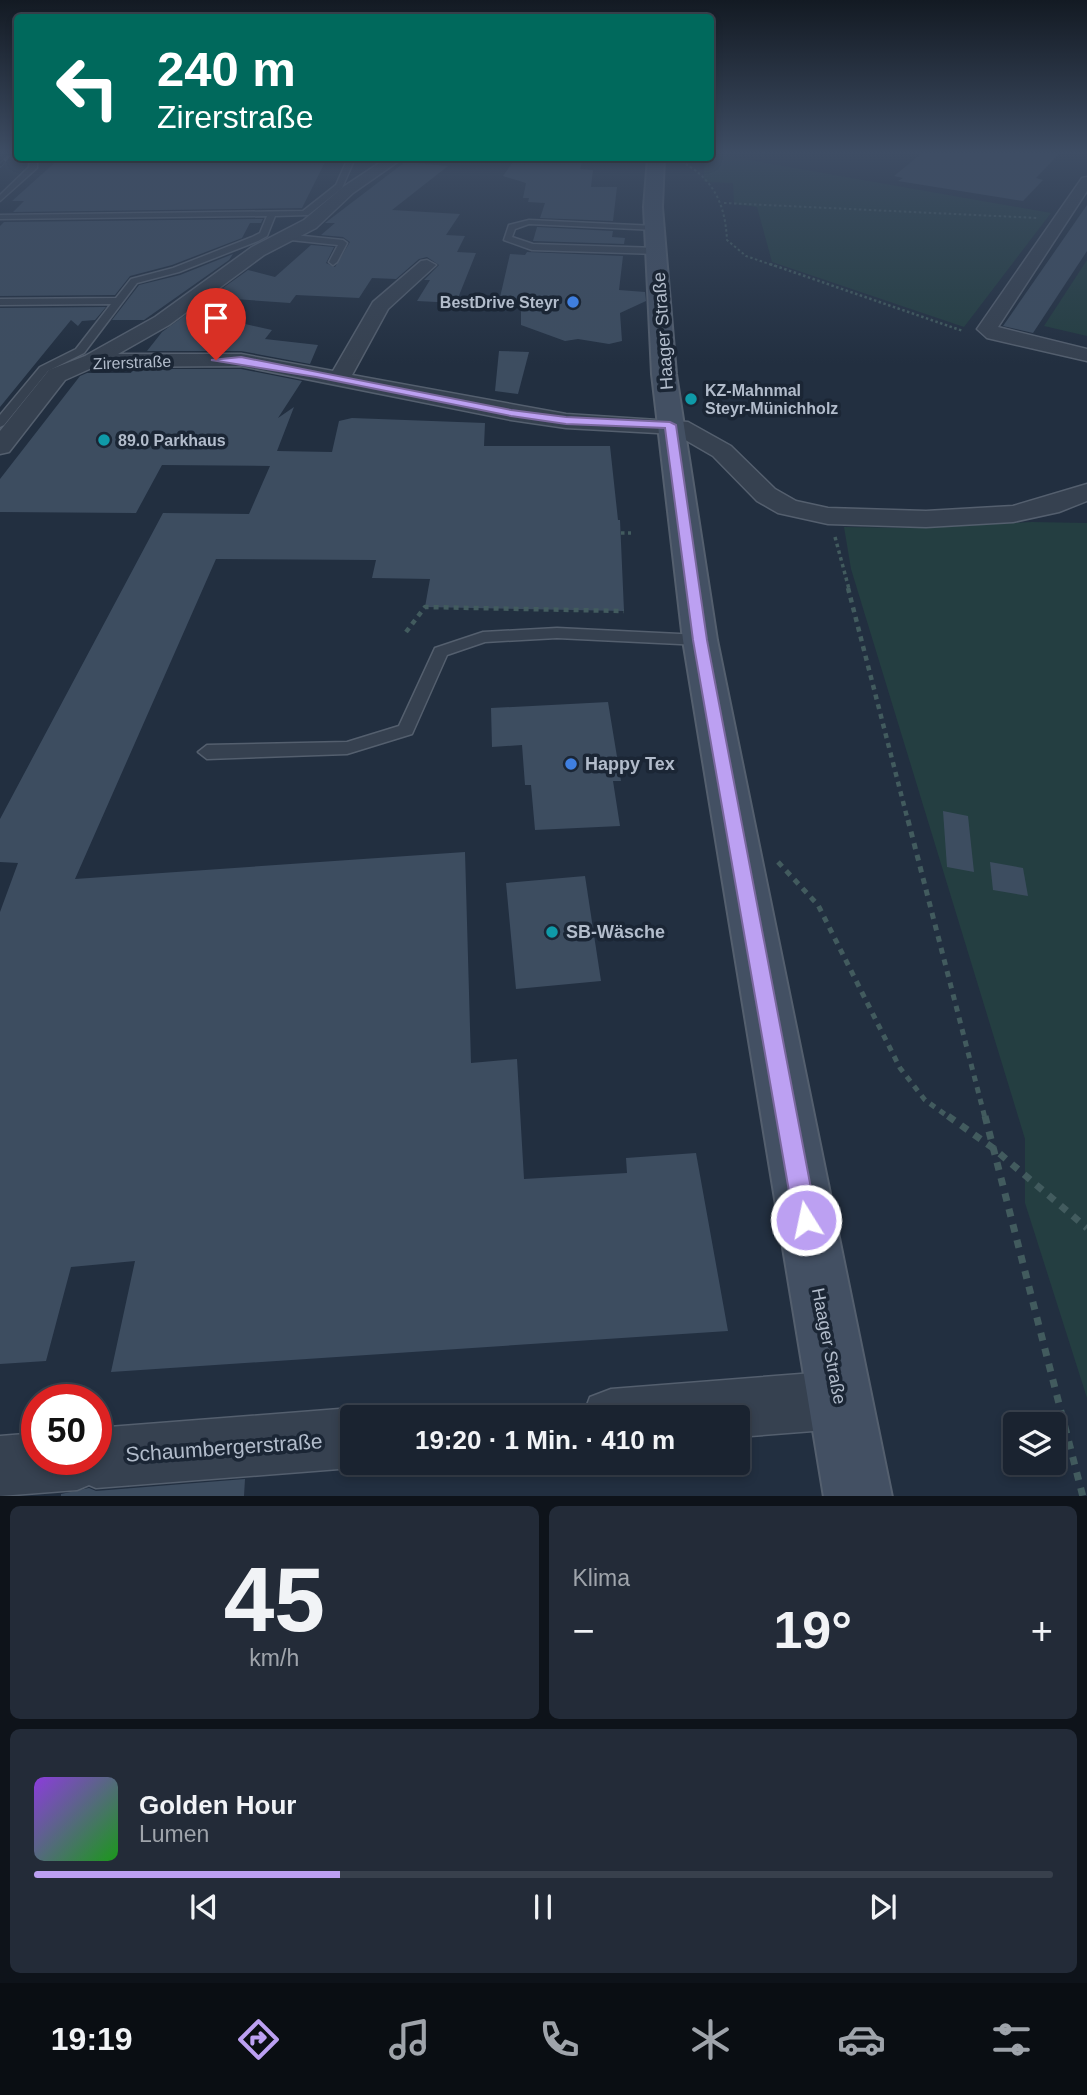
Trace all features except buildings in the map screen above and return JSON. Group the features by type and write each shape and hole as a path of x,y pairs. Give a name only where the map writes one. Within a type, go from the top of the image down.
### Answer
{"main road":[{"name":"Haager Straße","path":"655,224 670,425 700,640 859,1496"}],"street":[{"path":"91,361 162,321 258,251 311,224"},
{"path":"1056,224 987,329 989,332 1087,355"},
{"path":"340,378 380,306 427,265"},
{"name":"Zirerstraße","path":"0,447 57,375 91,361 241,360 511,413 566,421 670,425 690,430 722,451 766,495 787,507 828,516 926,519 1013,514 1050,506 1087,492"},
{"path":"750,1406 839,1399"},
{"name":"Schaumbergerstraße","path":"112,1457 340,1439"},
{"path":"0,1465 21,1464"}],"lane":[{"path":"0,423 44,369 80,351 136,279 176,270 261,236 267,224"},
{"path":"523,224 512,227 508,239 532,247 597,249 657,239"},
{"path":"561,224 600,226 657,239"},
{"path":"597,249 600,226"},
{"path":"285,237 343,243 344,246 333,262"},
{"path":"0,302 117,301"},
{"path":"207,752 347,748 406,730 441,652 483,637 557,633 700,640"}],"path":[{"path":"726,224 727,240 746,256 953,330 989,332"},
{"path":"828,516 1083,1496"},
{"path":"621,533 631,533"},
{"path":"406,632 425,607 624,611"},
{"path":"734,833 775,859 818,905 900,1068 925,1100 993,1148 1087,1228"}],"green space":[{"path":"762,224 1043,224 964,327 772,262"},
{"path":"1087,260 1087,336 1044,326"},
{"path":"1032,522 1087,523 1087,1398 1025,1203 1025,1139 851,569 844,527 913,528"}],"place":[{"name":"BestDrive Steyr","path":"573,302"},
{"name":"KZ-Mahnmal Steyr-Münichholz","path":"691,399"},
{"name":"89.0 Parkhaus","path":"104,440"},
{"name":"Happy Tex","path":"571,764"},
{"name":"SB-Wäsche","path":"552,932"}],"route":[{"path":"216,360 241,360 511,413 566,421 670,425 700,640 806,1220"}]}
